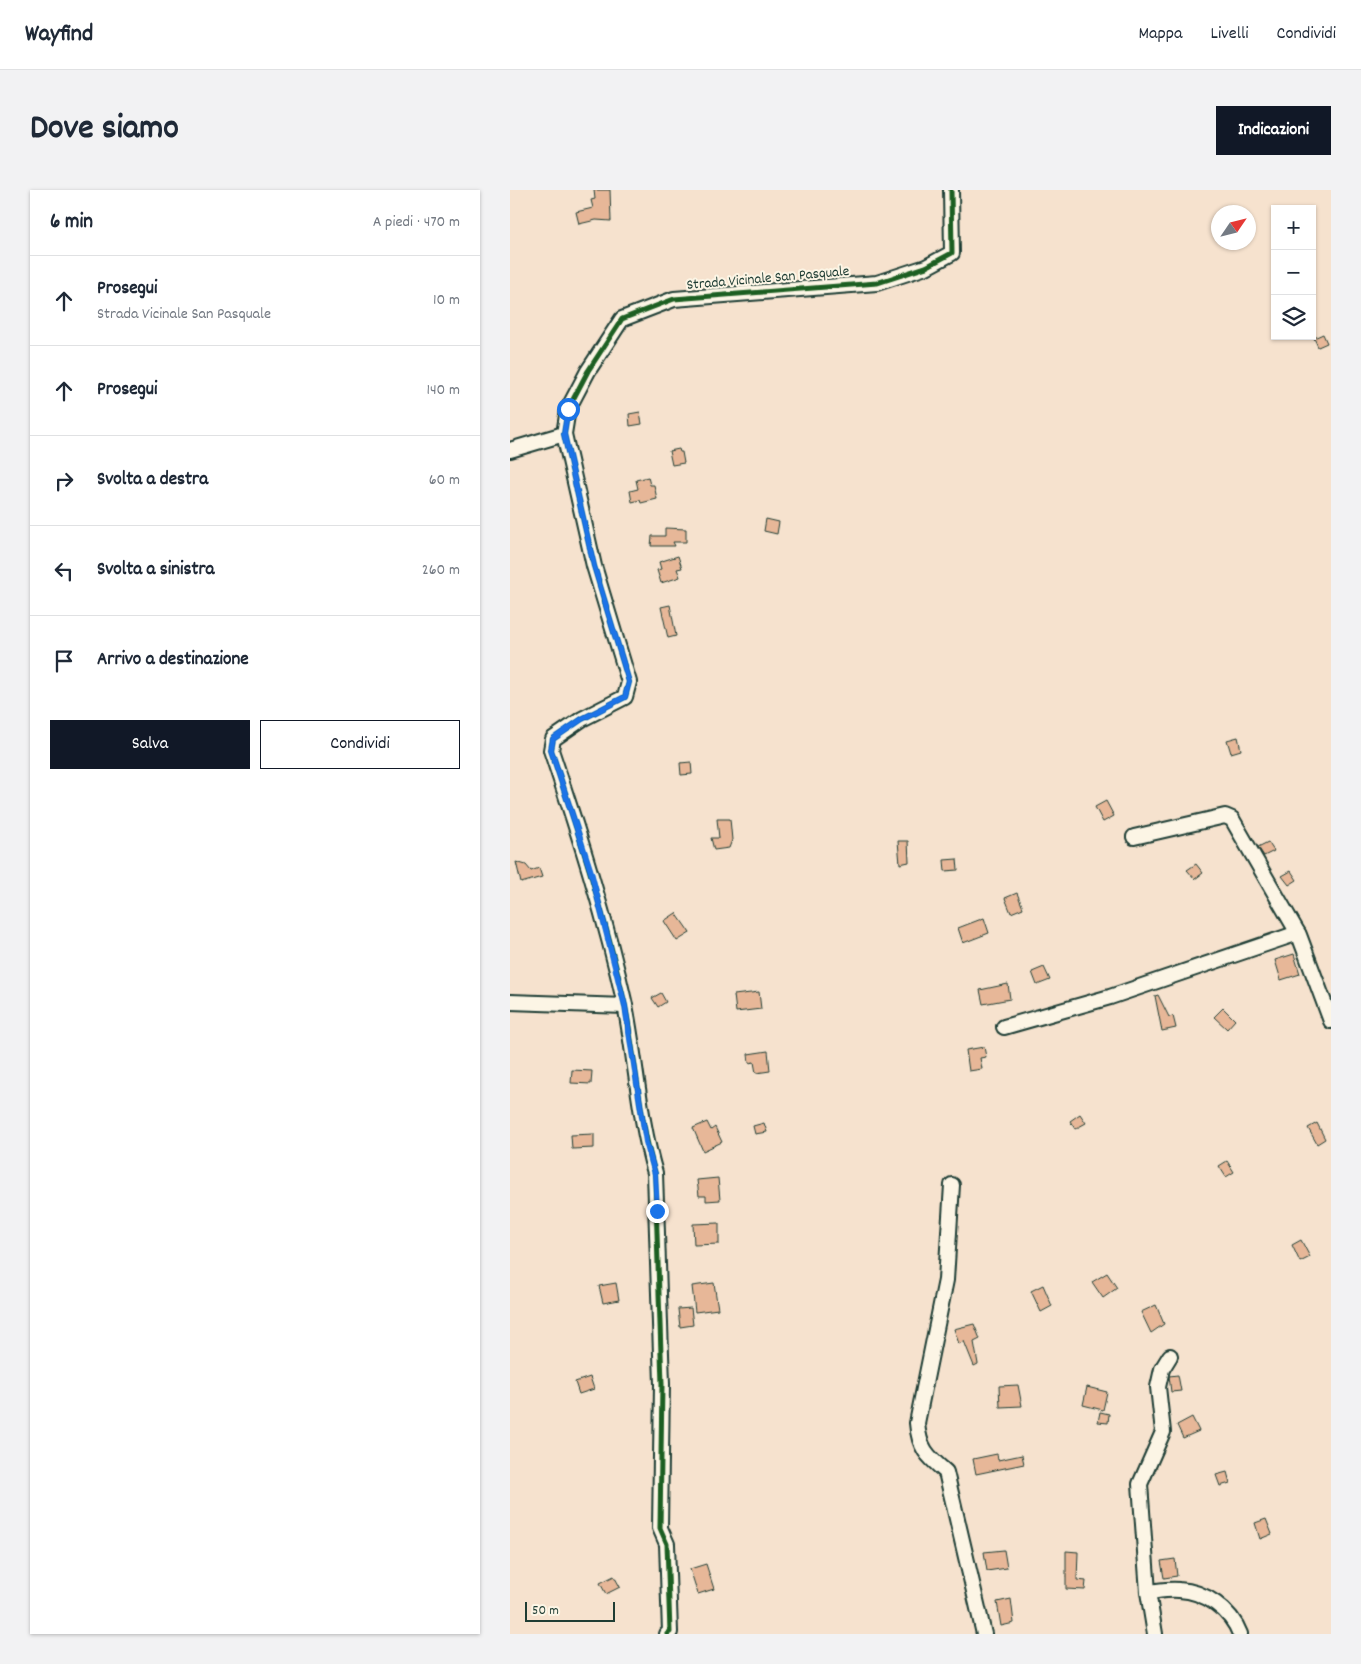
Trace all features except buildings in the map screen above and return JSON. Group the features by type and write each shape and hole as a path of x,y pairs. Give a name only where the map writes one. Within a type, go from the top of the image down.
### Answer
{"street":[{"name":"Strada Vicinale San Pasquale","path":"564,434 568,409 584,378 622,319 674,299 877,283 926,267 952,253 951,190"},
{"path":"510,450 564,434 594,566 629,682 625,697 582,719 553,739 551,750 591,872 625,1006 646,1142 655,1174 662,1384 660,1528 667,1544 670,1632 667,1634"},
{"path":"1134,836 1225,816 1232,819 1298,934 1331,1021"},
{"path":"1004,1027 1110,997 1298,934"},
{"path":"510,1002 625,1006"},
{"path":"952,1185 946,1280 917,1423 919,1440 926,1454 946,1472 984,1634"},
{"path":"1155,1634 1148,1592 1140,1484 1163,1432 1158,1387 1162,1369 1170,1356"},
{"path":"1148,1592 1180,1590 1210,1598 1228,1616 1240,1634"}],"cycle path":[{"path":"667,1634 670,1632 667,1544 660,1528 662,1384 655,1173 641,1110 629,1026 618,973 572,813 551,750 553,739 582,719 625,697 629,682 594,566 564,434 568,409 588,371 622,319 674,299 877,283 926,267 952,253 951,190"}],"route":[{"path":"568,409 564,434 594,566 617,648 629,682 625,697 582,719 553,739 551,750 591,872 625,1006 646,1142 655,1174 657,1211"}]}
